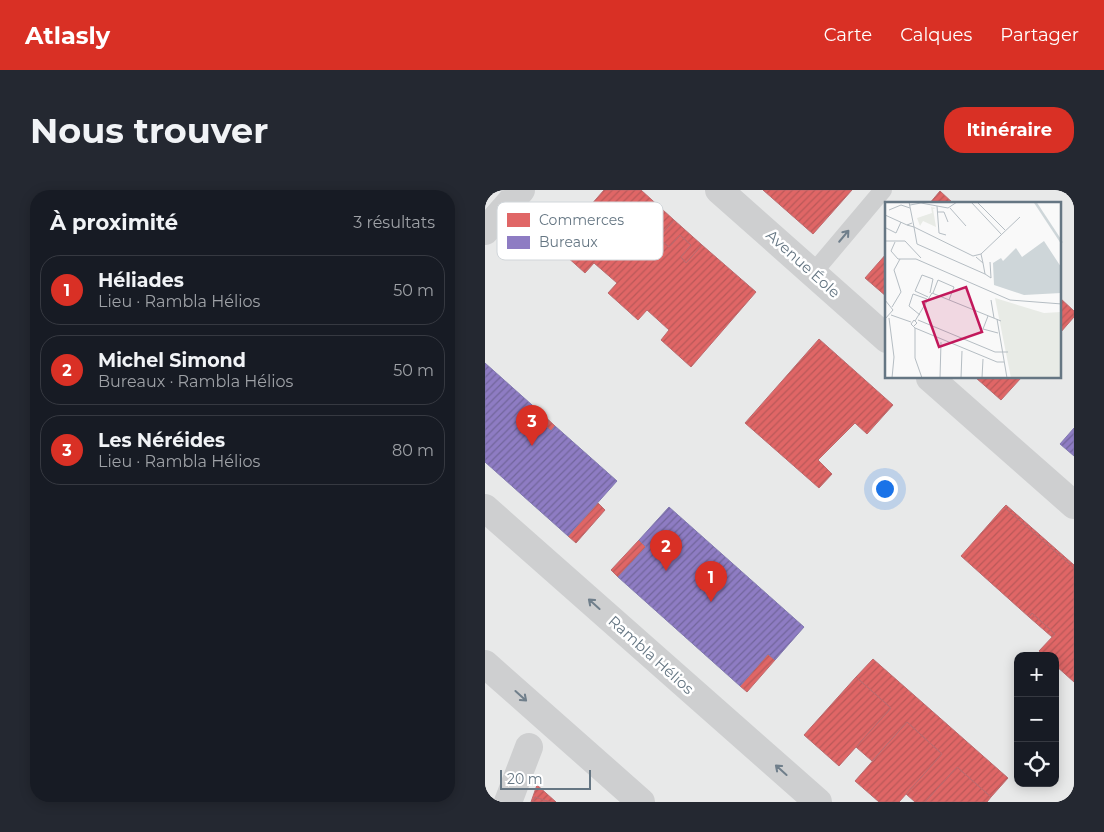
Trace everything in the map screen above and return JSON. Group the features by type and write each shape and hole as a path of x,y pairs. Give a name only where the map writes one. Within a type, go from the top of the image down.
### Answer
{"street":[{"path":"510,202 521,190"},
{"name":"Avenue Éole","path":"719,190 885,337"},
{"path":"485,231 497,217"},
{"path":"931,379 1074,505"},
{"name":"Rambla Hélios","path":"485,508 818,802"},
{"path":"485,664 641,802"},
{"path":"508,802 529,748"}],"lane":[{"path":"813,273 883,190"}],"shaded area":[{"path":"485,190 1074,190 1074,802 485,802"}],"building: Commerces":[{"path":"604,190 641,190 654,202 594,202"},
{"path":"763,190 852,190 813,234"},
{"path":"940,191 952,202 931,202"},
{"path":"663,210 674,220 663,232"},
{"path":"674,220 702,245 686,263 681,257 691,245 680,235 669,247 663,242 663,232"},
{"path":"680,235 691,245 681,257 686,263 702,245 756,292 691,367 661,340 669,330 647,310 638,320 608,293 617,283 594,263 585,273 571,260 663,260 663,242 669,247"},
{"path":"885,255 885,295 865,278"},
{"path":"1061,299 1074,311 1074,317 1061,332"},
{"path":"819,339 893,405 867,434 855,423 818,460 832,474 819,488 745,423"},
{"path":"977,379 1020,379 1001,400"},
{"path":"541,413 555,426 551,431 536,418"},
{"path":"598,503 605,510 576,543 568,536"},
{"path":"1006,505 1074,565 1074,568 1004,507"},
{"path":"1004,507 1074,568 1074,682 1059,669 1059,652 1039,651 1055,634 1032,613 1029,617 961,556"},
{"path":"639,540 646,547 618,577 611,570"},
{"path":"1032,613 1055,634 1052,637 1029,617"},
{"path":"768,654 775,660 747,692 740,686"},
{"path":"873,659 1008,778 991,797 957,767 925,802 915,802 906,794 942,754 907,722 872,761 856,747 891,708 856,677"},
{"path":"856,677 891,708 839,766 804,735"},
{"path":"907,722 942,754 899,802 879,802 855,781"},
{"path":"957,767 991,797 987,802 925,802"},
{"path":"537,785 556,802 535,797 533,802 531,802"},
{"path":"535,797 550,802 533,802"}],"building: Bureaux":[{"path":"485,363 541,413 536,418 551,431 555,426 617,481 568,536 485,462"},
{"path":"1074,428 1074,456 1060,444"},
{"path":"669,507 804,627 775,660 768,654 740,686 618,577 646,547 639,540"}],"place":[{"name":"Les Néréides","path":"532,446"},
{"name":"Michel Simond","path":"666,571"},
{"name":"Héliades","path":"711,602"}]}
